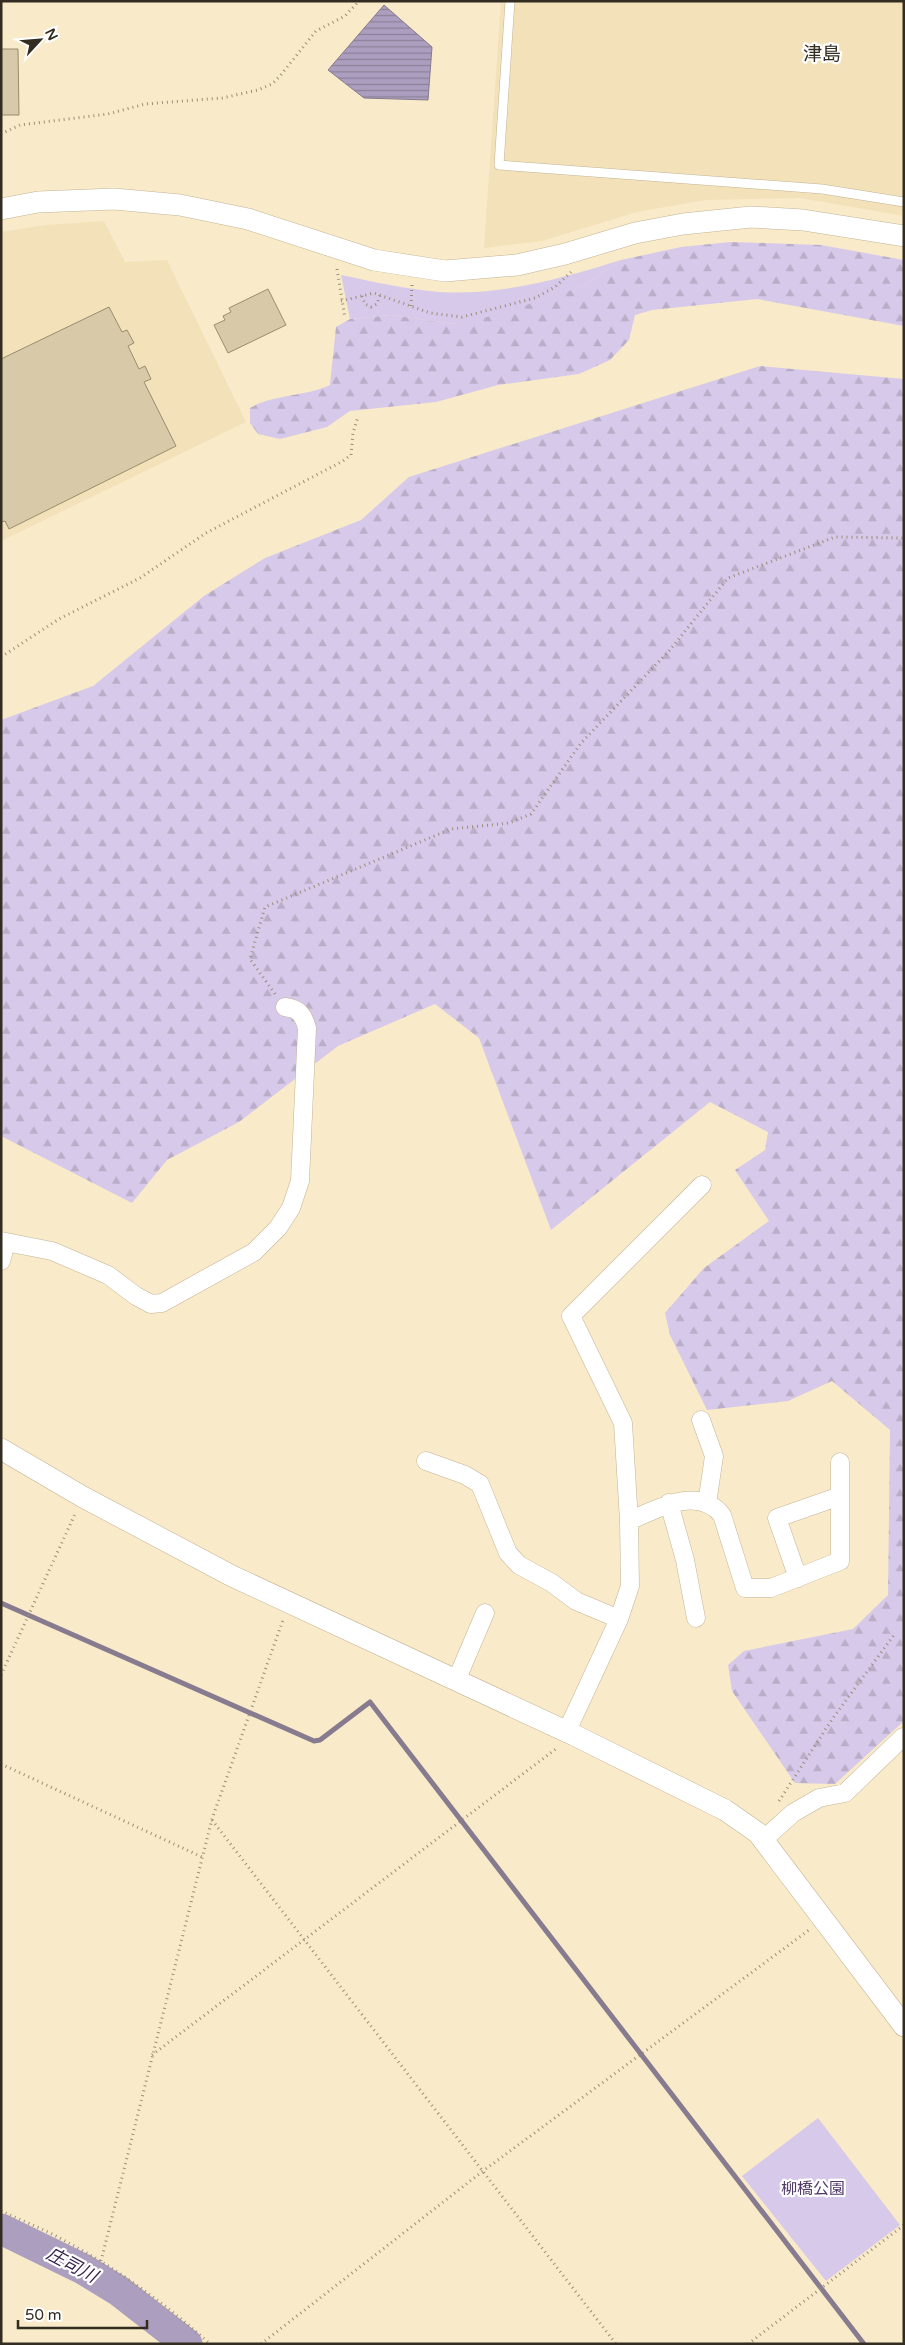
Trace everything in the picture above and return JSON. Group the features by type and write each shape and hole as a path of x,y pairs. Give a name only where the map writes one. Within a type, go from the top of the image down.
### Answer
{"street":[{"path":"1,210 38,202 114,199 180,205 248,219 374,260 444,271 517,265 566,254 635,233 683,224 751,217 803,220 904,236"},
{"path":"1,1261 4,1242 52,1251 108,1274 136,1296 152,1304 162,1303 254,1252 278,1228 291,1208 300,1181 307,1028 303,1015 295,1008 284,1007"},
{"path":"570,1734 619,1619 630,1586 630,1521 622,1423 571,1316 702,1185"},
{"path":"701,1420 714,1456 707,1504"},
{"path":"1,1449 83,1497 289,1603 570,1734 725,1810 758,1833 904,2026"},
{"path":"426,1461 480,1484 508,1553 518,1565 552,1583 576,1601 619,1619"},
{"path":"630,1521 675,1501 692,1501 716,1507 722,1515 745,1588 771,1588 840,1561 840,1462"},
{"path":"798,1578 778,1518 840,1496"},
{"path":"669,1503 685,1560 696,1618"},
{"path":"456,1681 485,1613"},
{"path":"763,1840 792,1813 819,1798 845,1793 903,1737"}],"lane":[{"path":"510,1 499,165 822,189 904,202"}],"path":[{"path":"1,134 20,125 108,114 145,104 222,98 258,90 272,84 280,76 316,31 345,16 359,1"},
{"path":"337,269 345,318"},
{"path":"342,301 369,294 380,294 430,314 450,318 471,316 495,307 540,296 555,287 572,271"},
{"path":"411,306 412,284"},
{"path":"362,296 365,304 371,307 377,304 380,294"},
{"path":"1,657 58,619 140,578 206,533 343,461 351,455 353,434 358,417"},
{"path":"284,1007 250,959 265,907 451,829 509,823 531,814 582,743 669,651 728,578 835,536 904,538"},
{"path":"1,1675 83,1497"},
{"path":"101,2261 212,1819 289,1603"},
{"path":"774,1808 834,1718 894,1635"},
{"path":"152,2055 458,1823 570,1734"},
{"path":"1,1764 202,1857"},
{"path":"212,1819 616,2344"},
{"path":"261,2344 483,2171 823,1919"},
{"path":"1,2211 66,2241 101,2261 161,2302 210,2344"},
{"path":"748,2344 904,2225"}],"shaded area":[{"path":"501,1 904,1 904,216 800,198 705,200 637,212 542,241 484,248"},
{"path":"384,5 432,47 428,100 364,98 328,70"},
{"path":"104,221 125,262 167,260 246,422 1,541 1,232 45,225"}],"green space":[{"path":"730,242 821,245 904,260 904,326 757,299 652,310 635,315 629,340 610,360 579,374 498,385 436,402 350,411 327,427 280,439 258,434 250,423 250,408 259,403 310,392 330,385 336,327 350,319 391,315 455,324 584,286 621,260 681,247"},
{"path":"621,260 584,286 496,315 455,324 391,315 350,319 341,275 414,289 462,293 532,284"},
{"path":"760,366 904,379 904,1721 835,1784 795,1783 732,1691 728,1665 744,1651 853,1629 888,1595 890,1430 832,1381 788,1401 707,1410 670,1335 665,1313 704,1268 769,1221 735,1170 765,1150 768,1132 710,1102 551,1230 479,1038 435,1004 338,1046 239,1122 167,1160 132,1203 1,1136 1,720 93,686 204,596 265,558 361,520 409,477"},
{"name":"柳橋公園","path":"818,2118 900,2225 826,2281 742,2176"}],"building":[{"path":"1,49 18,49 19,115 1,115"},
{"path":"268,289 286,325 228,353 214,325 225,320 223,316 231,312 229,308"},
{"path":"109,307 122,332 127,330 134,343 128,346 139,369 145,366 151,379 144,382 176,446 9,529 5,521 1,522 1,359"}],"waterway":[{"path":"1,1603 314,1741 320,1740 370,1702 864,2344"},
{"name":"庄司川","path":"1,2229 83,2269 119,2291 187,2344"}],"district":[{"name":"津島","path":"822,54"}]}
